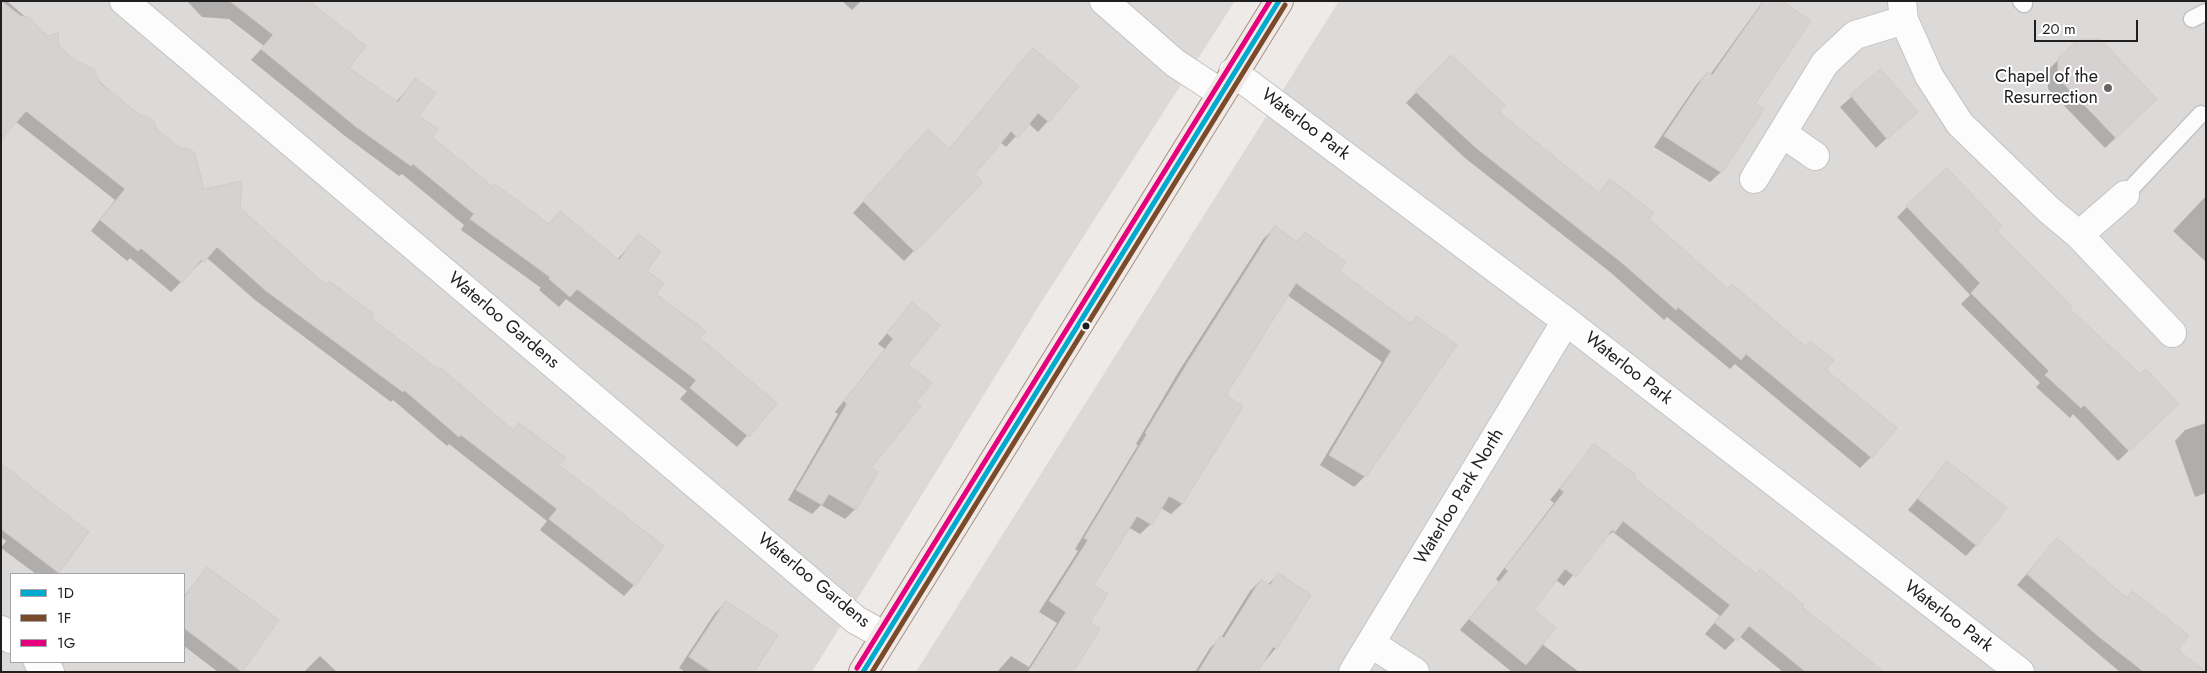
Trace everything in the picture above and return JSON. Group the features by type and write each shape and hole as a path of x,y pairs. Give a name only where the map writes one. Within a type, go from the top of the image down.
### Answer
{"main road":[{"path":"863,672 1227,82 1279,1"}],"street":[{"name":"Waterloo Gardens","path":"124,1 856,620 885,636"},
{"name":"Waterloo Park","path":"1104,1 1168,58 1227,82 1566,321 2020,672"},
{"path":"1754,180 1825,63 1855,36 1903,11 1929,76 1960,124 2049,210 2079,235 2172,333"},
{"path":"1782,133 1815,156"},
{"path":"2079,235 2125,195"},
{"name":"Waterloo Park North","path":"1353,672 1372,644 1566,321"},
{"path":"1372,644 1415,672"},
{"path":"39,663 50,672"}],"lane":[{"path":"2125,195 2201,114"}],"shaded area":[{"path":"1,1 1235,1 1042,301 812,672 1,672"},
{"path":"1339,1 2206,1 2206,672 916,672"}],"building":[{"path":"1,1 21,16 28,17 48,36 58,33 59,47 78,62 94,69 100,83 141,116 147,116 155,123 156,129 180,148 187,148 195,153 204,189 242,181 240,208 326,285 329,281 374,314 371,318 439,370 441,368 513,430 519,423 566,458 559,465 664,546 635,586 549,519 557,509 461,435 459,437 404,390 403,392 265,290 217,247 204,262 201,260 182,283 141,248 138,251 100,220 125,189 26,111 1,140"},
{"path":"230,1 309,1 366,46 349,68 398,102 415,78 436,93 419,116 438,129 432,137 493,187 495,184 549,224 560,211 619,260 638,234 661,251 647,271 664,283 656,294 706,331 700,338 777,403 749,437 690,388 696,380 577,289 570,297 549,279 550,277 470,219 474,214 413,164 411,166 355,126 261,49 273,35"},
{"path":"1764,1 1782,1 1811,21 1755,104 1764,109 1722,173 1664,136 1707,72 1712,75"},
{"name":"Chapel of the Resurrection","path":"2080,39 2100,39 2157,99 2116,138 2058,78 2058,58"},
{"path":"1033,48 1079,86 1049,122 1038,113 1018,138 1011,131 975,174 983,182 915,252 863,201 928,129 949,149"},
{"path":"1451,55 1505,105 1499,112 1599,193 1610,179 1654,213 1649,219 1728,289 1732,284 1806,347 1810,341 1834,360 1826,370 1897,428 1872,458 1746,354 1741,360 1678,307 1676,310 1621,262 1475,147 1416,92"},
{"path":"1881,69 1918,112 1887,139 1850,95"},
{"path":"1947,168 2002,226 1997,231 2072,307 2070,309 2140,374 2146,369 2179,404 2129,451 2084,405 2081,408 2045,375 2049,371 1971,293 1980,283 1906,206"},
{"path":"1275,226 1297,242 1305,232 1346,262 1339,271 1411,324 1416,316 1457,345 1366,477 1329,455 1391,351 1296,283 1226,395 1243,406 1183,504 1169,496 1152,525 1137,516 1094,585 1108,594 1090,622 1100,629 1073,672 1028,672 1066,612 1049,601 1088,540 1084,538 1147,434 1145,433"},
{"path":"912,302 940,325 908,364 932,383 916,402 921,406 871,468 878,472 856,510 829,494 822,505 796,490 847,404 844,401 893,339 887,333"},
{"path":"1594,444 1636,475 1634,478 1756,574 1760,569 1804,605 1802,607 1884,672 1806,672 1749,626 1737,641 1715,623 1730,605 1623,521 1615,532 1612,530 1576,577 1565,569 1534,610 1556,628 1526,665 1469,619 1508,571 1505,568 1564,492 1560,489"},
{"path":"1947,461 2007,508 1977,546 1918,499"},
{"path":"1,463 89,532 59,573 1,529"},
{"path":"2057,538 2127,598 2132,591 2189,635 2178,650 2206,672 2144,672 2098,636 2027,574"},
{"path":"207,567 279,620 242,672 185,629 185,597"},
{"path":"1278,573 1311,595 1277,649 1273,647 1258,672 1198,672 1220,636 1224,638 1261,579 1270,585"},
{"path":"726,601 778,635 754,672 712,672 689,657"}],"transit line":[{"name":"1G","path":"857,668 1270,1"},
{"name":"1D","path":"863,672 1279,1"},
{"name":"1F","path":"872,672 1285,5"}],"place":[{"name":"Chapel of the Resurrection","path":"2108,88"}]}
